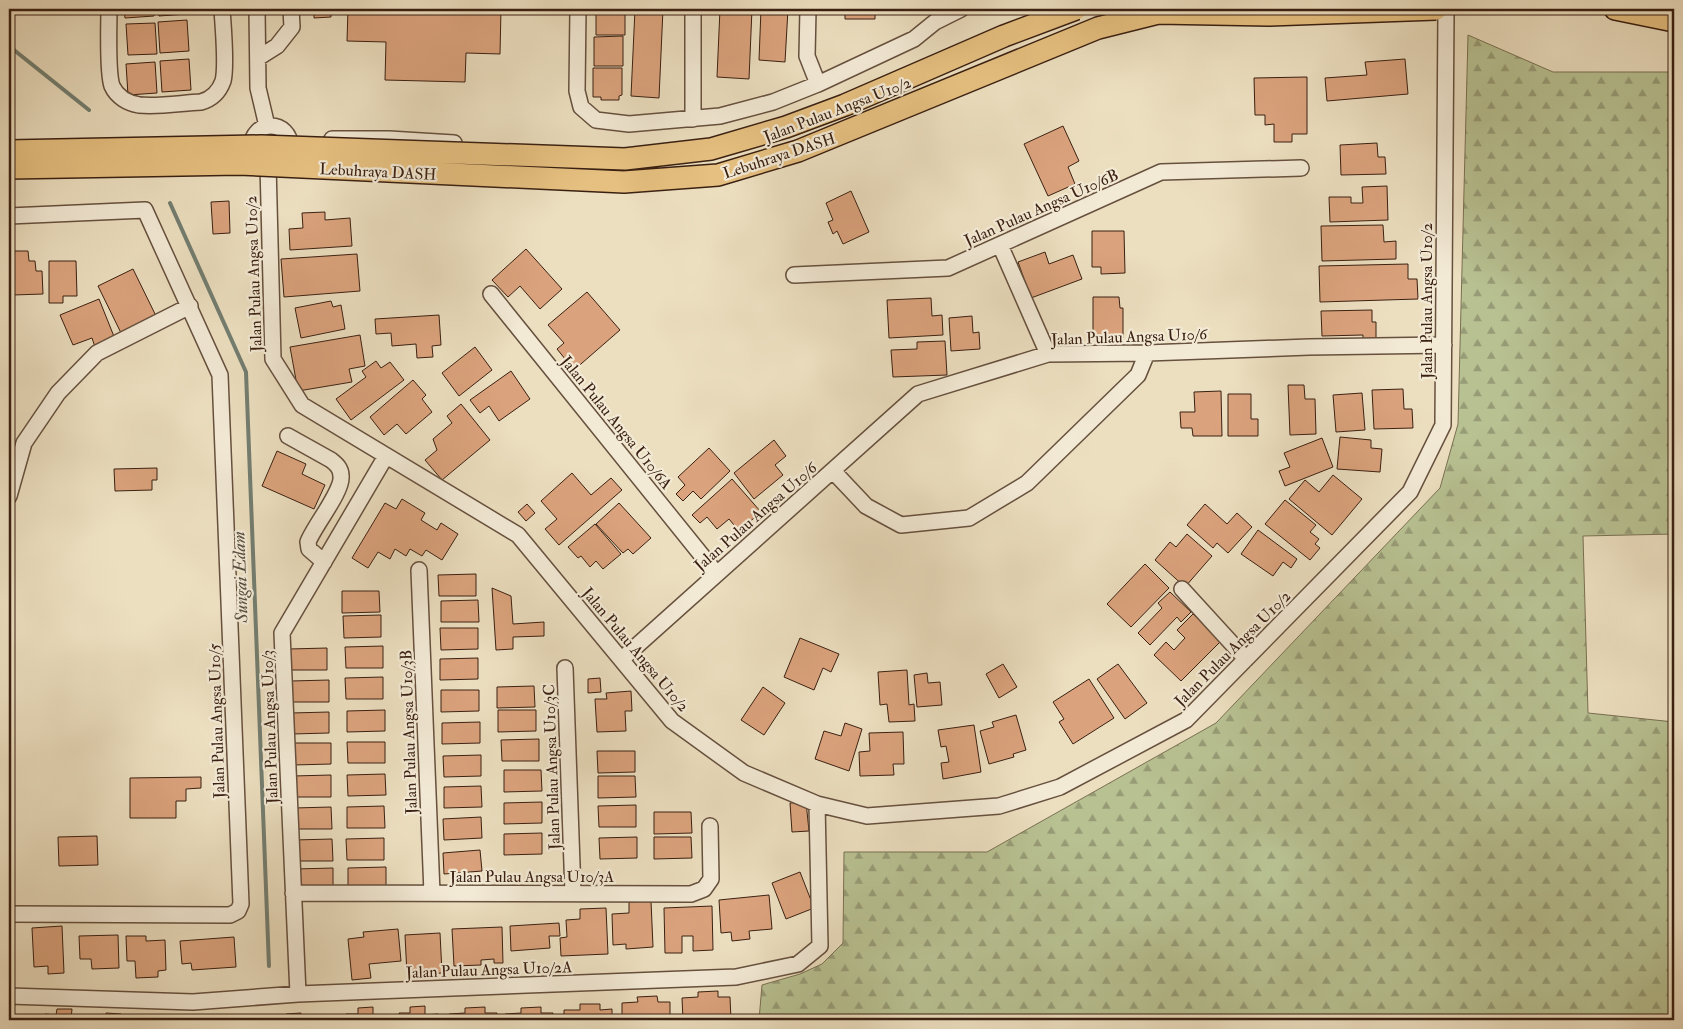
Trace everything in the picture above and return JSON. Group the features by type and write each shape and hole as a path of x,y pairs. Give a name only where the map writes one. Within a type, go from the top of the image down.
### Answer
{"highway":[{"name":"Lebuhraya DASH","path":"9,151 261,146 625,159 712,150 786,127 845,105 1004,36 1076,9"},
{"name":"Lebuhraya DASH","path":"9,170 239,164 624,182 718,176 798,151 1098,28 1158,13 1268,15 1443,9"},
{"path":"1615,9 1674,21"}],"street":[{"path":"109,9 110,74 112,85 119,96 130,103 140,105 201,102 210,100 217,92 223,81 224,69 222,9"},
{"path":"257,9 258,88 267,126"},
{"path":"258,58 277,46 292,28 291,9"},
{"path":"578,9 577,91 581,107 596,120 629,124 720,116 756,108 818,84 914,39 934,15 961,9"},
{"path":"693,9 693,119"},
{"path":"808,9 808,56 818,84"},
{"name":"Jalan Pulau Angsa U10/2","path":"288,138 389,139 598,151 679,147 789,117 995,30 1053,9"},
{"name":"Jalan Pulau Angsa U10/2","path":"285,158 504,172 659,175 718,169 806,142 1095,23 1148,9"},
{"name":"Jalan Pulau Angsa U10/2","path":"263,162 272,360 302,405 518,535 672,721 744,773 817,804 867,816 999,806 1060,787 1186,720 1410,492 1443,425 1443,9"},
{"path":"9,170 194,161 279,163 288,156 290,144 287,134 278,127 267,126 257,131 252,140 252,151 263,162"},
{"path":"9,143 252,140"},
{"name":"Jalan Pulau Angsa U10/6B","path":"794,275 948,268 1161,172 1301,168"},
{"path":"9,216 145,210 190,306 98,353 58,393 24,443 9,496"},
{"path":"1000,245 1048,354"},
{"name":"Jalan Pulau Angsa U10/6A","path":"491,294 716,573"},
{"name":"Jalan Pulau Angsa U10/5","path":"9,914 230,915 240,908 220,375 190,306"},
{"name":"Jalan Pulau Angsa U10/6","path":"622,659 918,394 1048,354 1147,353 1309,347 1444,346"},
{"path":"833,471 866,506 901,525 969,518 1027,483 1138,375 1147,353"},
{"path":"288,436 331,460 336,464 341,475 339,488 308,542 309,549 324,562"},
{"name":"Jalan Pulau Angsa U10/3","path":"298,994 282,633 386,456"},
{"name":"Jalan Pulau Angsa U10/3B","path":"419,570 432,893"},
{"path":"1182,589 1246,659"},
{"name":"Jalan Pulau Angsa U10/3C","path":"565,668 573,893"},
{"name":"Jalan Pulau Angsa U10/2A","path":"9,996 193,1002 298,994 736,977 798,964 820,946 817,804"},
{"name":"Jalan Pulau Angsa U10/3A","path":"293,893 691,894 704,889 711,879 710,826"}],"green space":[{"path":"1468,35 1553,72 1674,72 1674,534 1583,536 1588,713 1674,722 1674,1020 759,1020 762,985 800,974 822,964 843,943 844,852 987,852 1216,723 1440,488 1458,424"}],"building":[{"path":"124,9 154,9 154,16 125,18"},
{"path":"158,9 187,9 187,14 159,16"},
{"path":"314,9 331,9 331,17 314,18"},
{"path":"348,9 501,9 500,54 466,53 465,82 385,80 386,42 347,41"},
{"path":"635,9 663,9 659,98 631,96"},
{"path":"720,9 752,9 749,79 717,77"},
{"path":"761,9 788,9 785,62 759,60"},
{"path":"845,9 875,9 875,19 845,19"},
{"path":"596,10 625,10 625,35 596,35"},
{"path":"187,20 189,51 160,53 158,22"},
{"path":"155,23 157,54 128,55 126,24"},
{"path":"623,36 623,66 594,66 594,37"},
{"path":"189,59 191,90 162,92 160,61"},
{"path":"1405,59 1408,94 1327,101 1325,78 1367,75 1365,62"},
{"path":"155,62 157,93 128,95 126,64"},
{"path":"593,68 622,68 622,95 619,96 619,100 601,100 601,97 593,97"},
{"path":"1307,77 1307,134 1292,134 1292,142 1274,142 1274,124 1265,125 1265,115 1255,115 1254,78"},
{"path":"1063,126 1079,161 1068,167 1075,184 1048,196 1024,144"},
{"path":"1377,143 1378,157 1385,157 1386,174 1341,175 1340,145"},
{"path":"1387,186 1388,220 1330,222 1329,197 1351,197 1351,203 1363,203 1362,187"},
{"path":"851,191 869,232 843,244 837,231 833,234 828,222 833,220 826,203"},
{"path":"229,201 230,233 213,234 211,202"},
{"path":"325,212 325,220 350,218 352,246 290,250 289,229 303,228 302,213"},
{"path":"1383,225 1384,242 1396,241 1396,259 1322,261 1321,226"},
{"path":"1092,231 1124,231 1125,273 1101,274 1101,267 1092,267"},
{"path":"526,249 562,289 540,309 520,286 508,297 492,280"},
{"path":"12,251 28,251 29,261 35,261 36,271 42,271 43,294 13,295"},
{"path":"1045,252 1049,264 1073,255 1082,279 1031,298 1018,262"},
{"path":"357,254 360,291 284,297 281,259"},
{"path":"49,261 76,261 77,296 63,296 63,303 49,303"},
{"path":"1408,264 1408,279 1417,279 1418,299 1320,302 1319,266"},
{"path":"133,269 157,318 122,335 98,286"},
{"path":"587,292 620,330 574,370 557,349 564,343 548,325"},
{"path":"1093,297 1119,297 1120,308 1123,308 1123,338 1093,338"},
{"path":"931,298 932,316 942,315 943,335 889,338 887,300"},
{"path":"99,299 115,339 95,347 92,338 73,345 60,315"},
{"path":"331,301 333,307 341,305 345,329 301,338 295,308"},
{"path":"1372,310 1372,322 1376,322 1376,343 1363,344 1363,335 1322,336 1321,311"},
{"path":"439,315 441,345 432,346 433,357 417,358 416,344 392,346 391,333 376,334 375,319"},
{"path":"972,316 973,333 979,332 980,349 951,351 949,318"},
{"path":"360,335 365,366 349,369 352,382 298,391 290,347"},
{"path":"945,341 947,375 893,377 891,350 917,349 917,342"},
{"path":"475,347 492,370 459,396 442,373"},
{"path":"376,361 381,368 390,362 404,380 351,420 336,399 366,377 362,371"},
{"path":"511,371 530,399 499,421 489,406 480,413 470,400"},
{"path":"413,380 426,395 422,399 432,412 406,434 397,424 384,435 370,417"},
{"path":"1288,385 1304,385 1305,399 1315,399 1316,434 1290,435"},
{"path":"1403,389 1404,409 1412,409 1413,428 1374,429 1372,390"},
{"path":"1221,391 1222,436 1193,436 1192,428 1181,428 1180,412 1195,412 1194,392"},
{"path":"1362,393 1365,430 1336,432 1333,395"},
{"path":"1228,394 1251,394 1251,419 1258,419 1258,436 1228,436"},
{"path":"461,404 490,440 442,480 425,460 437,450 433,439 452,423 447,416"},
{"path":"1340,437 1371,440 1371,448 1382,449 1380,472 1337,469"},
{"path":"1322,438 1333,467 1285,486 1279,471 1290,467 1284,453"},
{"path":"774,440 786,456 775,465 783,475 754,499 734,473"},
{"path":"709,448 730,471 701,499 693,491 683,501 676,494 685,485 678,477"},
{"path":"277,451 306,464 302,474 325,485 314,509 262,486"},
{"path":"157,468 157,480 152,480 152,490 115,491 114,469"},
{"path":"572,473 591,495 611,478 622,490 559,545 545,529 557,519 541,501"},
{"path":"1333,475 1362,499 1332,535 1289,499 1305,480 1319,492"},
{"path":"732,479 761,512 739,531 729,519 717,529 707,517 700,523 692,515"},
{"path":"402,499 425,513 421,520 437,530 441,523 458,534 442,560 426,550 422,556 410,549 406,556 395,549 390,559 378,552 368,568 352,558 385,503 396,509"},
{"path":"1285,500 1316,525 1310,532 1319,539 1315,544 1320,548 1310,560 1265,524"},
{"path":"619,503 651,538 633,554 628,549 623,553 596,524"},
{"path":"527,504 535,513 526,521 518,512"},
{"path":"1205,504 1227,524 1237,513 1252,527 1228,553 1217,543 1213,548 1187,525"},
{"path":"595,524 621,554 603,569 596,561 590,567 581,556 578,558 568,547"},
{"path":"1258,530 1297,559 1291,568 1283,562 1273,576 1241,554"},
{"path":"1187,534 1212,556 1185,587 1155,560 1170,542 1176,547"},
{"path":"1145,564 1169,588 1131,627 1107,604"},
{"path":"476,574 476,596 439,596 438,575"},
{"path":"492,588 511,596 513,624 544,622 544,636 513,637 513,649 496,650"},
{"path":"342,591 379,591 380,612 342,613"},
{"path":"1170,592 1191,612 1181,622 1177,617 1150,645 1138,633 1162,608 1158,603"},
{"path":"478,600 479,622 441,622 441,601"},
{"path":"1193,614 1221,641 1181,681 1154,655 1166,642 1174,650 1185,638 1177,630"},
{"path":"381,615 381,637 344,638 343,616"},
{"path":"440,628 478,628 478,649 441,650"},
{"path":"800,638 839,654 831,672 823,668 814,690 784,677"},
{"path":"383,646 383,668 346,668 345,647"},
{"path":"327,648 327,670 290,670 289,649"},
{"path":"478,658 478,679 440,680 440,659"},
{"path":"1003,664 1017,687 999,698 986,674"},
{"path":"1118,664 1147,703 1125,719 1097,679"},
{"path":"907,670 909,705 914,704 915,721 889,722 887,704 880,705 878,672"},
{"path":"927,673 928,683 940,682 942,705 917,707 914,675"},
{"path":"383,677 383,699 346,699 345,678"},
{"path":"600,678 601,692 588,693 588,679"},
{"path":"1089,679 1114,718 1073,744 1059,722 1064,719 1053,702"},
{"path":"329,680 329,702 291,702 291,681"},
{"path":"534,686 535,707 497,708 497,687"},
{"path":"763,687 785,703 764,735 741,720"},
{"path":"441,690 479,690 479,711 441,712"},
{"path":"631,691 632,711 625,711 626,731 597,732 595,699 607,699 606,693"},
{"path":"385,710 385,731 347,732 347,711"},
{"path":"498,710 536,710 536,731 498,732"},
{"path":"329,712 329,733 292,734 291,713"},
{"path":"1016,715 1026,750 1013,754 1014,757 989,764 980,731 994,727 992,722"},
{"path":"480,722 480,743 442,744 442,723"},
{"path":"845,723 862,729 849,771 815,759 824,731 841,736"},
{"path":"974,725 981,772 943,779 941,763 949,762 946,746 941,747 938,730"},
{"path":"903,732 904,764 893,764 894,775 860,776 859,752 870,751 869,733"},
{"path":"539,739 539,761 502,761 501,740"},
{"path":"347,742 385,742 385,763 348,763"},
{"path":"293,743 331,743 331,764 293,765"},
{"path":"597,751 635,751 635,772 598,773"},
{"path":"481,755 481,776 444,777 443,756"},
{"path":"504,770 541,770 542,791 504,792"},
{"path":"385,774 386,795 348,796 347,775"},
{"path":"331,775 331,797 293,797 293,776"},
{"path":"598,776 635,776 636,797 598,798"},
{"path":"201,777 201,788 186,789 186,801 176,801 176,818 130,818 130,778"},
{"path":"481,786 482,807 444,808 444,787"},
{"path":"542,802 542,823 504,824 504,803"},
{"path":"806,802 809,831 792,832 790,803"},
{"path":"636,805 636,827 599,827 598,806"},
{"path":"384,806 385,828 347,828 347,807"},
{"path":"331,807 332,829 294,829 294,808"},
{"path":"654,812 691,812 692,833 654,834"},
{"path":"481,817 482,838 444,840 443,819"},
{"path":"542,833 542,854 504,855 504,834"},
{"path":"97,836 98,865 59,866 58,837"},
{"path":"637,837 637,858 600,859 599,838"},
{"path":"654,837 691,837 692,858 654,859"},
{"path":"384,838 384,860 347,860 346,839"},
{"path":"332,839 333,861 295,861 294,840"},
{"path":"480,850 482,871 444,874 443,853"},
{"path":"386,867 386,889 348,889 348,868"},
{"path":"333,868 333,890 296,890 295,869"},
{"path":"800,872 814,908 786,919 772,883"},
{"path":"769,895 772,929 749,931 750,939 732,941 731,932 721,933 719,900"},
{"path":"651,901 653,947 626,949 626,944 613,945 612,914 629,913 629,902"},
{"path":"712,906 713,950 693,951 693,936 682,936 682,953 665,953 664,908"},
{"path":"606,908 608,954 561,956 560,938 567,937 566,920 580,919 580,909"},
{"path":"559,923 560,936 549,936 550,948 511,951 510,926"},
{"path":"62,926 64,973 48,974 48,966 34,967 32,928"},
{"path":"502,927 503,963 494,963 494,959 481,960 481,965 454,966 452,929"},
{"path":"398,929 401,961 369,964 371,978 352,980 348,939 364,937 363,932"},
{"path":"440,933 442,973 407,975 405,935"},
{"path":"118,935 119,968 92,969 91,959 80,959 79,936"},
{"path":"126,936 146,936 146,941 165,940 166,970 158,971 158,977 136,978 135,961 127,961"},
{"path":"234,937 236,967 192,970 191,963 182,964 180,941"},
{"path":"718,991 718,997 730,997 731,1020 683,1020 682,998 698,997 698,992"},
{"path":"657,996 658,1002 670,1002 670,1020 622,1020 622,1003 638,1002 637,997"},
{"path":"580,1004 600,1004 600,1010 612,1009 612,1020 564,1020 564,1010 580,1010"},
{"path":"425,1006 425,1015 438,1014 438,1020 399,1020 399,1013 410,1013 410,1007"},
{"path":"373,1007 373,1016 386,1016 386,1020 347,1020 346,1014 358,1014 358,1008"},
{"path":"485,1007 485,1013 497,1013 497,1020 449,1020 449,1014 465,1013 465,1008"},
{"path":"541,1007 541,1013 553,1013 553,1020 505,1020 505,1014 521,1013 521,1008"},
{"path":"57,1009 72,1009 71,1019 84,1020 45,1020 45,1014 56,1015"},
{"path":"106,1013 121,1014 121,1020 94,1020 106,1019"},
{"path":"301,1013 302,1020 286,1020 286,1014"},
{"path":"172,1017 172,1020 157,1020 157,1018"}],"waterway":[{"name":"Sungai Edam","path":"9,41 14,50 89,110"},
{"name":"Sungai Edam","path":"170,203 246,372 269,966"}]}
